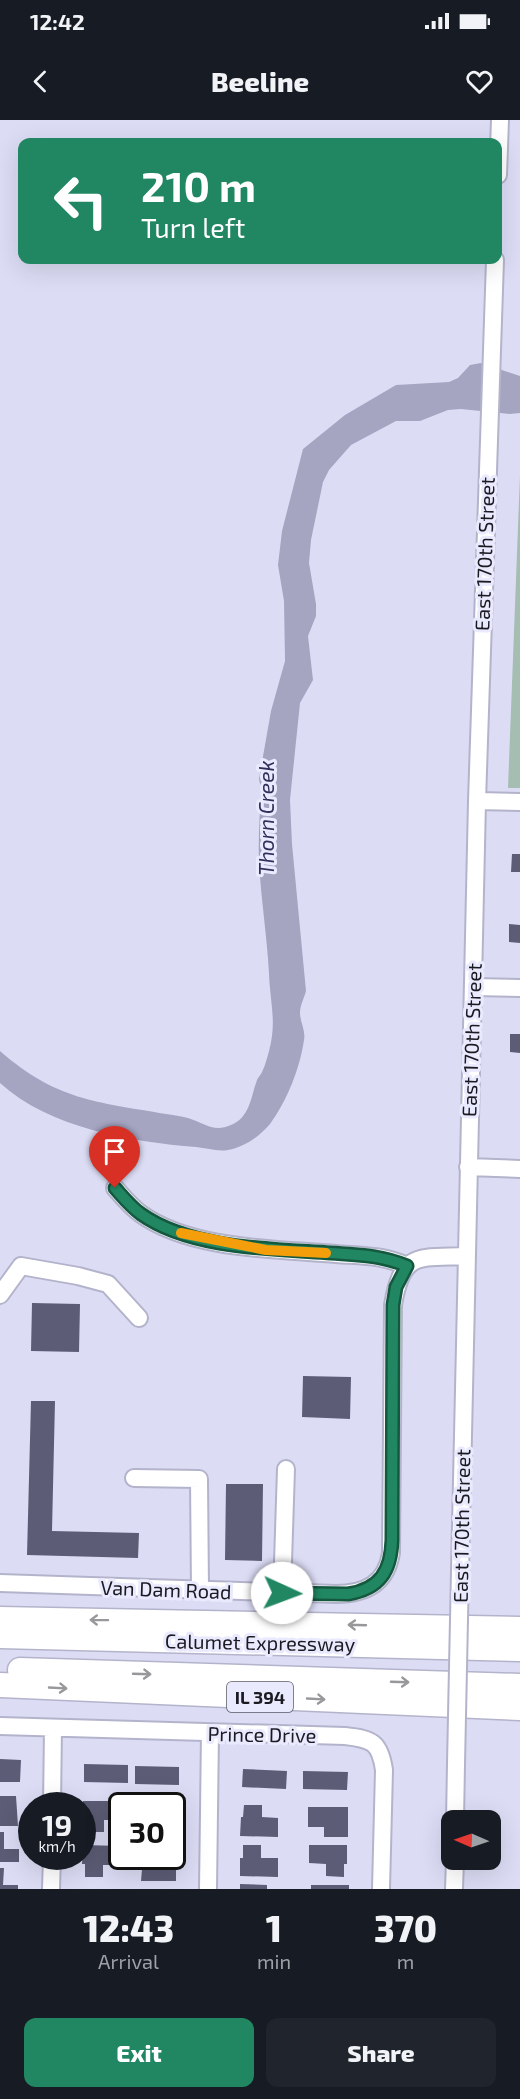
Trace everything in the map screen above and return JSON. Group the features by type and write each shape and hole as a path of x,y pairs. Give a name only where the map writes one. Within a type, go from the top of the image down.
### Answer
{"highway":[{"path":"0,1618 520,1629"},
{"name":"Calumet Expressway","path":"0,1636 520,1649"},
{"path":"0,1669 520,1686"},
{"name":"IL 394","path":"0,1685 520,1708"}],"street":[{"path":"499,138 500,120"},
{"name":"East 170th Street","path":"456,1810 477,801 495,264"},
{"path":"477,801 520,802"},
{"path":"473,987 520,988"},
{"path":"468,1167 520,1169"},
{"path":"115,1188 142,1215 163,1227 190,1236 266,1250 387,1258 407,1266 424,1257 466,1256"},
{"path":"0,1295 21,1266 108,1284 139,1318"},
{"name":"Van Dam Road","path":"0,1583 342,1594 358,1593 369,1589 386,1571 390,1561 393,1305 396,1287 407,1266"},
{"path":"282,1593 285,1469"},
{"path":"134,1478 199,1479 200,1590"},
{"name":"Prince Drive","path":"0,1726 345,1736 368,1739 380,1751 384,1770 381,1889"},
{"path":"52,1792 53,1728"},
{"path":"208,1889 210,1733"},
{"path":"51,1889 52,1870"},
{"path":"454,1889 455,1870"}],"green space":[{"path":"520,475 520,788 508,788"}],"water":[{"name":"Thorn Creek","path":"481,363 520,376 520,413 461,409 448,410 420,421 396,421 351,445 329,470 323,482 311,540 309,563 316,604 316,616 308,636 313,680 300,703 290,800 306,991 300,1013 304,1037 296,1073 276,1115 266,1129 251,1141 234,1149 220,1151 145,1141 92,1130 42,1111 20,1098 0,1083 0,1051 40,1080 97,1102 183,1117 219,1128 237,1122 246,1112 265,1065 273,1031 259,862 261,789 259,779 271,711 285,661 284,601 278,565 282,531 303,449 345,415 396,385 449,382 458,378 470,365"}],"building":[{"path":"512,854 520,854 520,872 511,872"},
{"path":"509,924 520,925 520,943 509,942"},
{"path":"510,1034 520,1034 520,1053 510,1052"},
{"path":"32,1303 80,1304 79,1352 31,1351"},
{"path":"303,1376 351,1377 350,1419 302,1417"},
{"path":"31,1401 55,1401 52,1531 139,1533 138,1558 27,1555"},
{"path":"226,1484 263,1484 262,1561 225,1560"},
{"path":"0,1759 21,1760 20,1782 0,1782"},
{"path":"84,1764 128,1765 128,1783 84,1782"},
{"path":"135,1766 179,1767 179,1785 135,1784"},
{"path":"243,1769 287,1771 286,1789 242,1787"},
{"path":"303,1771 348,1772 347,1790 303,1789"},
{"path":"0,1796 16,1796 18,1826 0,1826"},
{"path":"96,1801 108,1801 108,1820 104,1820 104,1832 96,1832"},
{"path":"244,1805 262,1805 262,1817 278,1818 278,1837 240,1836"},
{"path":"308,1807 348,1807 348,1837 324,1837 324,1827 308,1827"},
{"path":"0,1832 4,1832 4,1849 18,1849 18,1862 0,1862"},
{"path":"96,1845 108,1846 108,1865 103,1865 103,1877 85,1877 85,1870 96,1870"},
{"path":"243,1845 261,1845 261,1858 278,1858 278,1877 240,1876"},
{"path":"309,1845 347,1845 344,1877 326,1876 326,1864 309,1863"},
{"path":"0,1868 4,1868 3,1885 18,1885 18,1889 0,1889"},
{"path":"142,1870 176,1870 176,1881 141,1881"},
{"path":"240,1884 267,1885 267,1889 240,1889"},
{"path":"311,1885 349,1885 349,1889 311,1889"}],"slow traffic":[{"path":"181,1233 266,1250 326,1253"}],"route":[{"path":"115,1188 142,1215 163,1227 190,1236 266,1250 387,1258 407,1266 396,1287 393,1305 390,1561 378,1581 369,1589 358,1593 282,1593"}]}
